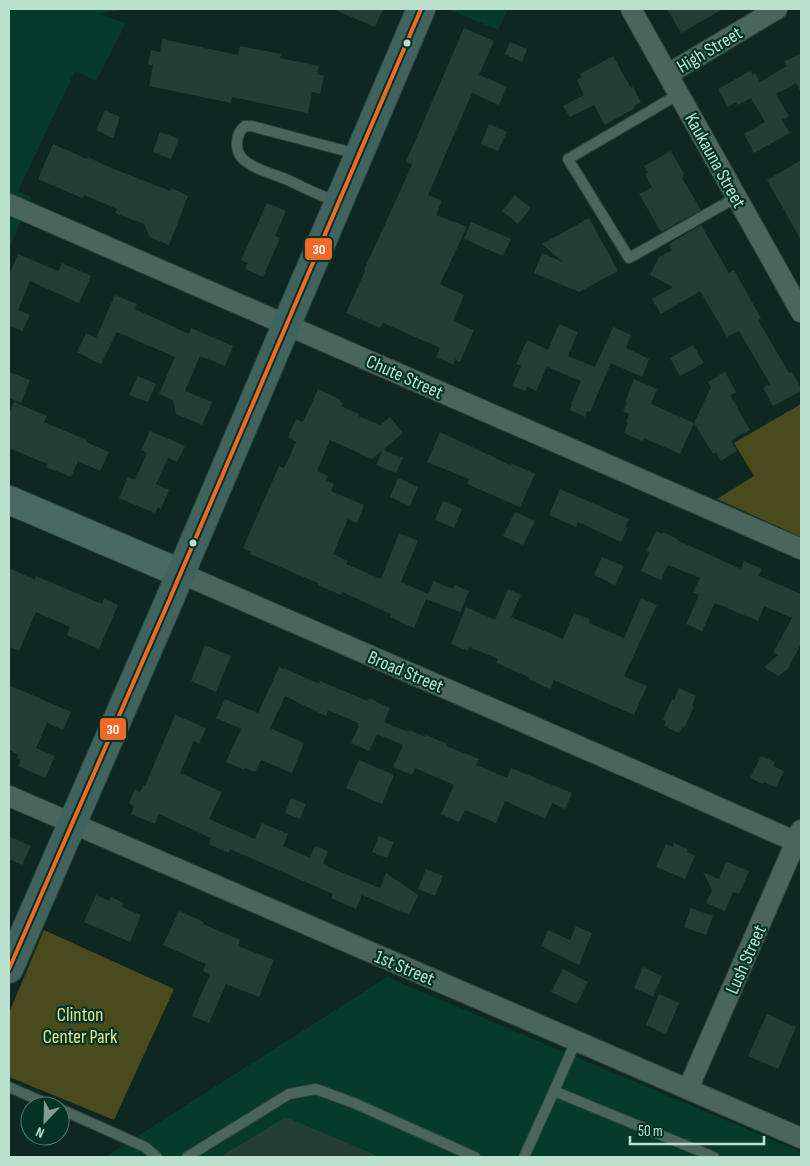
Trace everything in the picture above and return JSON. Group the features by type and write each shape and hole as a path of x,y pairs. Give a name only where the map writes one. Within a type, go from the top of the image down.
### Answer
{"main road":[{"path":"9,969 422,9"}],"street":[{"name":"Kaukauna Street","path":"631,9 801,312"},
{"name":"High Street","path":"668,74 777,9"},
{"name":"Chute Street","path":"9,204 801,550"},
{"name":"Broad Street","path":"9,500 634,770 800,838"},
{"name":"1st Street","path":"9,796 801,1138"},
{"name":"Lush Street","path":"688,1089 800,838"}],"lane":[{"path":"679,94 568,159 629,258 737,197"},
{"path":"339,202 258,168 242,158 237,151 241,130 244,126 251,126 359,155"},
{"path":"524,1157 576,1041"},
{"path":"9,1088 28,1096"},
{"path":"187,1157 289,1094 316,1089 354,1103 475,1157"},
{"path":"554,1091 714,1157"},
{"path":"70,1113 145,1147 156,1157"}],"shaded area":[{"path":"9,9 125,9 98,14 126,23 96,81 75,71 18,191 31,197 9,249"},
{"path":"448,9 508,9 498,30"},
{"path":"387,977 801,1152 801,1157 105,1157"}],"green space":[{"path":"801,404 801,537 717,499 754,476 734,443"},
{"name":"Clinton Center Park","path":"44,930 174,989 114,1120 70,1102 70,1096 55,1096 9,1077 9,1013"}],"building":[{"path":"333,9 383,9 375,27"},
{"path":"667,9 723,9 681,33"},
{"path":"464,28 494,41 479,75 507,87 499,105 472,93 428,195 442,201 436,215 467,227 440,284 464,295 453,321 474,330 460,362 455,359 453,365 436,357 440,348 383,323 380,328 346,313 412,165 406,162"},
{"path":"162,39 238,55 240,46 281,54 280,58 319,66 317,74 324,76 320,94 312,92 308,113 232,97 231,103 149,86 153,65 148,64 151,50 160,52"},
{"path":"510,42 527,49 522,62 505,54"},
{"path":"801,53 801,92 796,83 776,94 789,116 782,120 790,133 754,153 744,134 765,122 751,98 738,105 737,102 728,107 718,89 750,71 753,75 755,73 760,82 787,66 784,62"},
{"path":"613,56 641,102 634,106 635,108 605,125 594,105 570,117 563,106 584,95 577,80 582,77 580,74"},
{"path":"105,110 120,117 113,138 96,130"},
{"path":"489,124 507,132 498,151 481,144"},
{"path":"160,132 179,139 171,159 153,152"},
{"path":"53,144 170,191 171,188 188,196 169,245 150,237 144,224 115,213 117,209 84,195 82,198 38,179"},
{"path":"671,151 684,174 682,178 701,210 661,232 639,194 652,187 645,174 648,173 644,166"},
{"path":"801,160 801,240 767,180"},
{"path":"515,195 531,208 518,224 502,211"},
{"path":"267,203 286,211 275,236 280,238 263,277 245,269 248,263 241,260"},
{"path":"589,218 618,271 579,292 534,273 542,253 563,262 542,244"},
{"path":"471,222 511,239 503,256 464,239"},
{"path":"701,225 729,273 734,270 761,318 758,320 789,373 792,372 801,388 801,391 773,406 763,388 770,384 739,331 727,337 700,291 661,314 652,299 673,287 650,275 659,257 672,250 669,244"},
{"path":"18,254 58,271 62,263 91,276 79,303 30,281 18,310 30,315 22,331 11,326 9,331 9,275"},
{"path":"115,295 137,304 135,309 189,334 191,328 233,346 225,366 200,356 185,391 212,402 202,425 176,414 173,400 159,394 175,357 117,332 101,364 77,352 86,333 96,338"},
{"path":"559,324 578,332 568,356 595,367 613,327 631,335 626,348 649,359 642,377 611,363 590,412 587,411 585,417 570,410 581,381 547,367 536,391 527,386 525,391 512,386 521,366 516,364 527,340 548,350"},
{"path":"693,345 704,363 680,376 670,358"},
{"path":"9,372 30,380 21,403 9,398"},
{"path":"725,372 736,392 730,395 750,430 731,440 737,451 721,461 716,452 713,454 694,423 711,387 708,382"},
{"path":"138,376 156,384 148,402 129,395"},
{"path":"634,379 657,389 651,404 694,423 680,454 644,438 642,441 624,433 629,414 623,411"},
{"path":"318,389 341,400 340,402 343,403 341,406 359,414 358,416 380,425 390,417 403,433 372,459 330,440 317,471 328,476 326,480 334,484 331,491 364,505 357,523 348,519 333,554 348,561 346,564 381,579 399,533 418,541 401,582 428,594 434,581 453,589 455,585 469,591 460,612 426,599 414,628 390,617 391,614 342,592 341,595 318,585 318,583 250,554 251,552 243,548 279,466 284,468 296,442 288,437 296,419 302,422 304,420"},
{"path":"14,402 47,416 44,422 87,440 86,442 109,452 100,471 78,461 71,477 46,467 47,464 9,448 9,414"},
{"path":"150,431 185,446 177,462 168,458 156,484 169,490 161,509 158,507 155,513 119,498 128,477 135,480 147,453 141,450"},
{"path":"440,432 510,465 511,463 535,474 520,507 467,484 469,479 427,462"},
{"path":"383,450 403,458 396,473 376,465"},
{"path":"398,478 418,487 410,506 390,497"},
{"path":"560,489 629,519 625,527 628,528 621,542 578,522 576,527 549,515"},
{"path":"443,501 462,509 454,528 435,520"},
{"path":"515,512 535,521 523,545 503,536"},
{"path":"656,531 662,534 663,532 741,569 744,561 762,569 759,576 801,594 801,644 788,669 778,676 764,667 778,655 773,653 792,618 764,606 758,621 715,603 702,631 686,624 699,595 693,592 700,578 668,565 661,580 641,571 649,553 647,550"},
{"path":"602,557 624,566 615,585 594,575"},
{"path":"9,568 35,580 36,576 102,604 104,599 118,605 99,649 67,635 70,627 36,612 19,651 9,647"},
{"path":"508,589 521,595 511,617 563,639 574,613 590,619 589,623 624,638 641,598 657,605 624,676 647,686 634,715 554,680 550,689 528,679 529,677 496,663 498,659 469,647 468,651 451,644 466,607 495,620"},
{"path":"205,645 231,656 216,692 191,681"},
{"path":"279,667 319,684 320,681 368,701 369,698 390,708 384,722 408,732 409,730 425,737 426,735 447,744 446,746 479,759 476,765 507,778 511,768 572,793 565,809 552,803 545,819 505,801 496,823 465,810 459,822 441,814 454,785 415,768 412,775 393,767 403,745 377,734 369,751 351,743 359,726 357,726 358,723 328,710 326,716 285,696 270,728 304,743 292,773 261,760 255,772 245,768 244,770 226,762 241,729 216,718 225,699 258,713"},
{"path":"9,685 71,712 63,730 47,723 36,748 55,756 45,778 18,766 21,759 17,758 19,755 9,750"},
{"path":"679,688 696,696 692,706 694,707 684,728 682,727 679,733 664,726 666,721 663,720"},
{"path":"175,715 206,728 199,744 194,741 180,773 222,792 209,819 255,839 262,823 288,834 283,846 310,858 315,846 328,851 323,864 380,888 386,873 418,895 409,915 362,895 356,909 331,898 333,894 230,849 229,853 215,847 209,844 211,838 159,814 155,824 131,814 134,806 129,803 135,789 140,792 143,785 145,786"},
{"path":"761,756 775,762 773,766 784,771 776,787 750,778"},
{"path":"359,760 394,775 382,804 346,788"},
{"path":"291,798 306,804 300,819 285,813"},
{"path":"9,836 31,846 22,865 9,859"},
{"path":"379,836 394,842 387,858 372,852"},
{"path":"674,843 688,849 687,852 695,856 685,879 656,867 666,844 673,847"},
{"path":"726,862 749,871 739,894 733,892 725,911 706,903 712,890 703,872 719,879"},
{"path":"426,869 443,876 435,896 418,889"},
{"path":"96,895 109,901 111,897 124,903 122,907 141,915 130,942 84,922"},
{"path":"691,908 713,916 706,935 684,927"},
{"path":"179,911 240,940 238,946 274,960 259,997 226,984 209,1023 192,1016 210,974 203,971 206,964 163,945"},
{"path":"576,926 592,933 579,965 541,946 548,930 570,940"},
{"path":"643,967 662,976 653,997 634,988"},
{"path":"563,969 588,982 577,1004 551,992"},
{"path":"659,994 679,1003 666,1034 646,1025"},
{"path":"767,1014 796,1027 778,1069 748,1056"},
{"path":"286,1117 380,1157 220,1157"}],"transit line":[{"name":"30","path":"9,969 168,603 421,9"}]}
